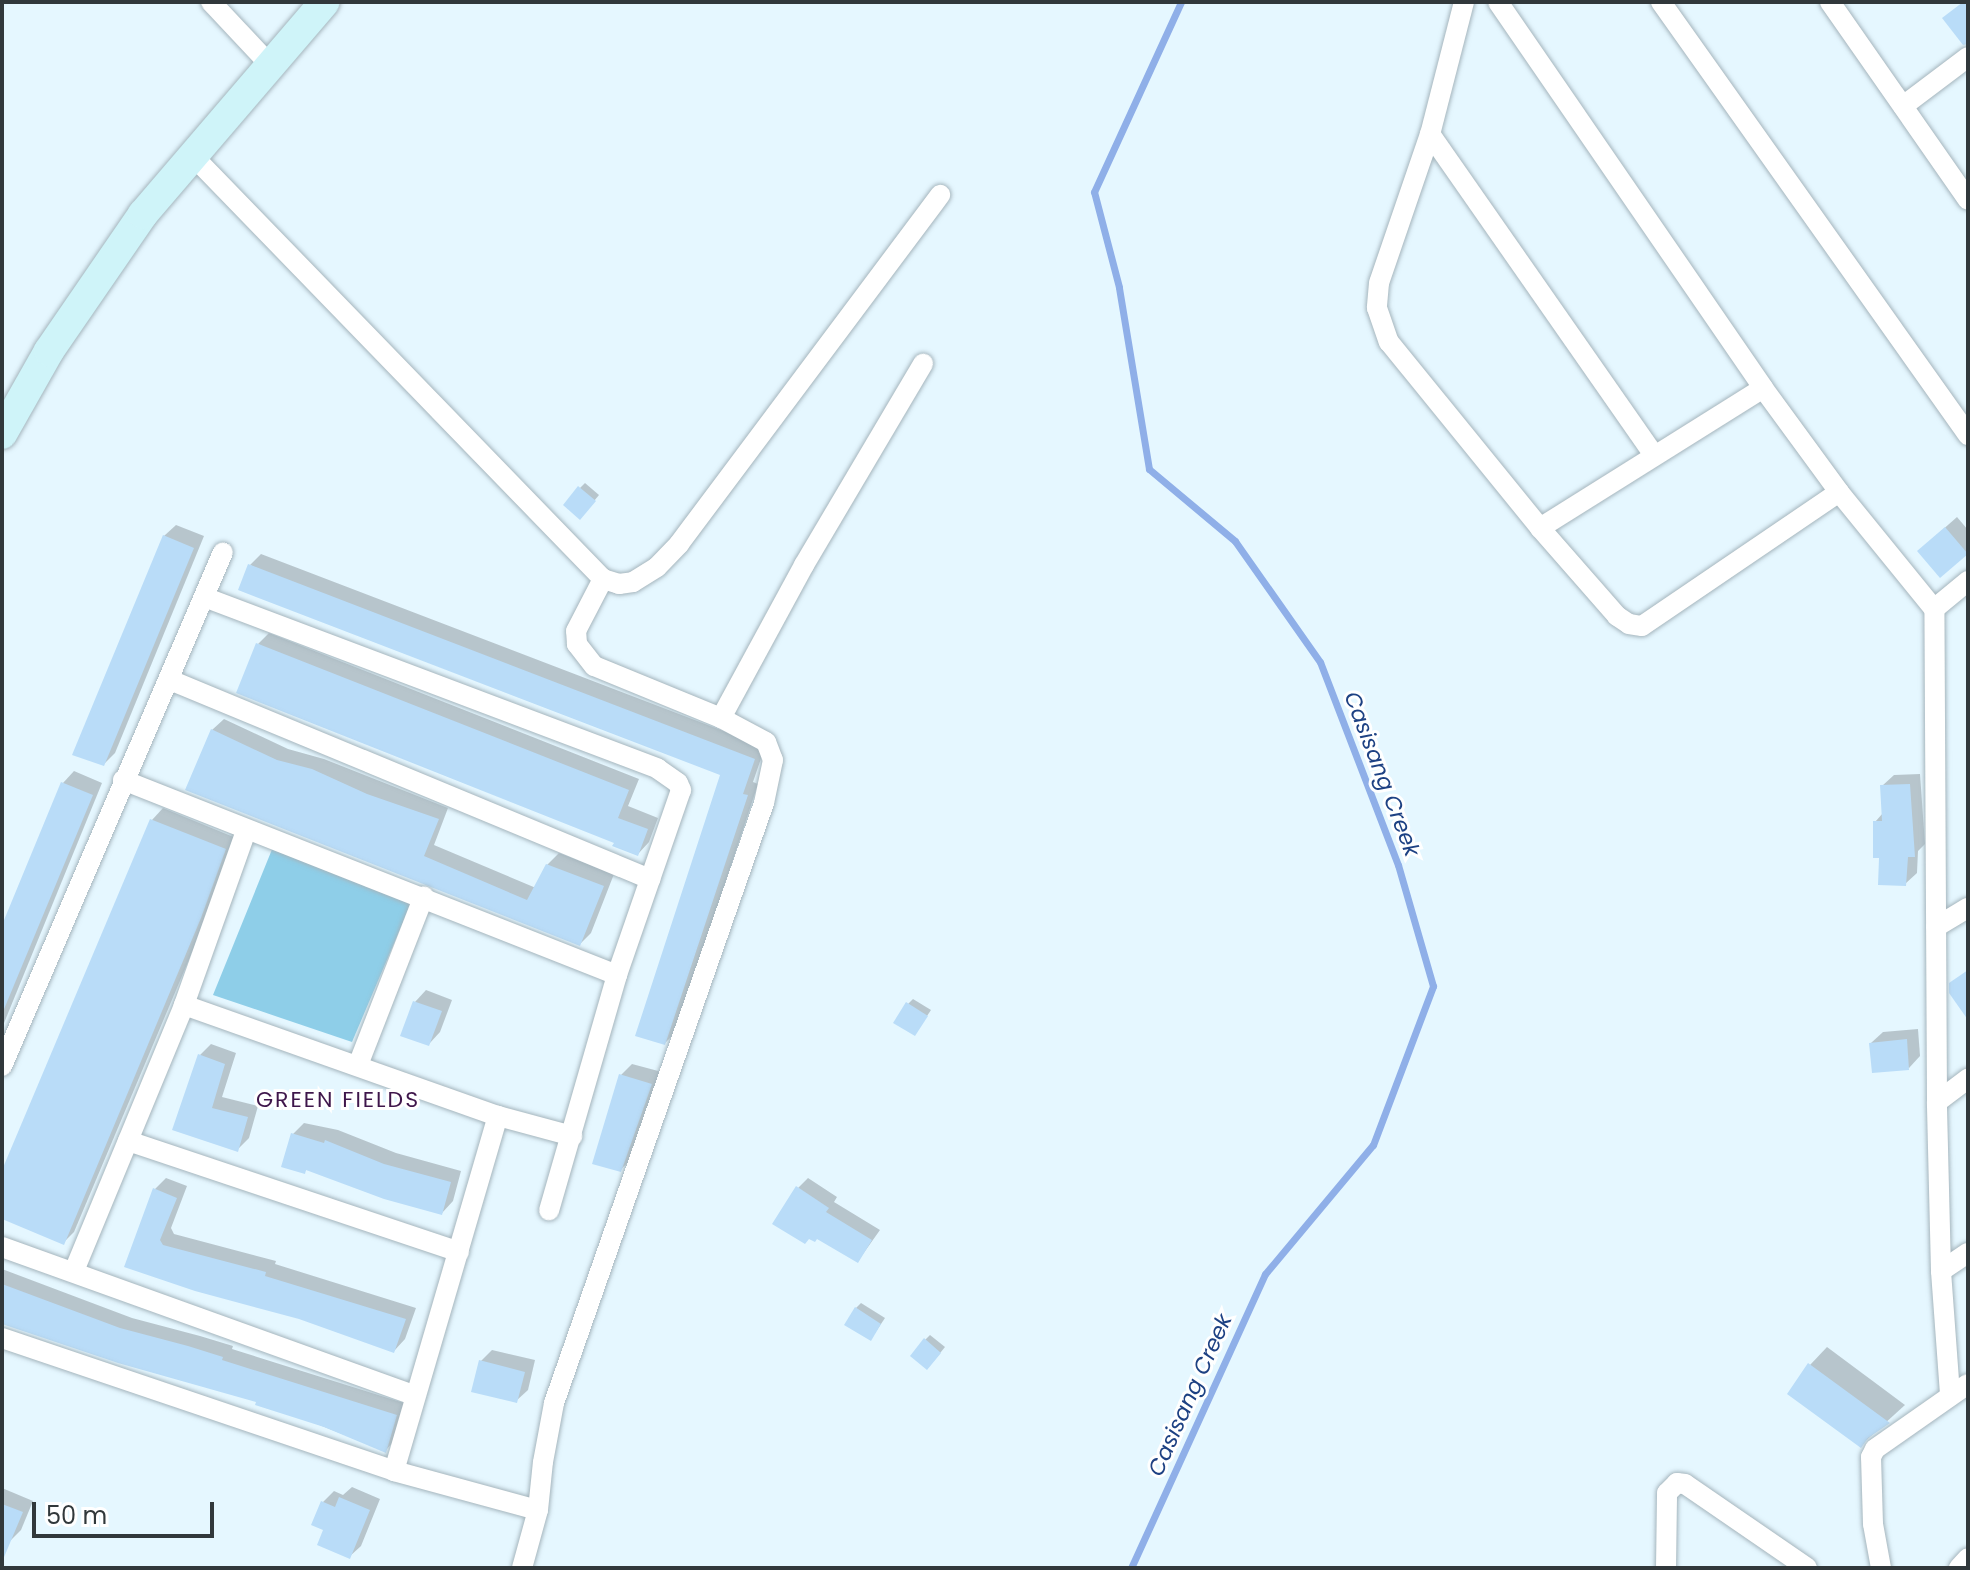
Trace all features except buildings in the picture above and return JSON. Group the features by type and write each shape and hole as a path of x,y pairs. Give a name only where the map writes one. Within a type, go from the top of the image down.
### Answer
{"street":[{"path":"211,2 272,67"},
{"path":"2,434 79,307 143,214 325,2"},
{"path":"1464,2 1430,134 1379,283 1377,308 1389,342 1540,528 1617,616 1629,624 1642,626 1839,492"},
{"path":"1498,2 1763,388 1839,492 1934,609 1941,1271 1959,1389 1875,1449 1871,1457 1873,1524 1881,1568"},
{"path":"1661,2 1968,435"},
{"path":"1839,6 1968,200"},
{"path":"1903,106 1968,57"},
{"path":"1430,134 1653,454"},
{"path":"192,155 603,579 619,584 633,582 657,567 679,544 940,195"},
{"path":"721,718 804,565 923,364"},
{"path":"1540,528 1653,454 1763,388"},
{"path":"2,1066 223,552"},
{"path":"522,1568 538,1510 554,1403 764,803 773,760 766,742 721,718 609,675 583,655 576,631 603,579"},
{"path":"1934,609 1968,581"},
{"path":"204,597 672,776 681,790 617,975 549,1210"},
{"path":"170,680 650,879"},
{"path":"123,780 246,831 424,896 617,975"},
{"path":"74,1271 184,1005 246,831"},
{"path":"358,1065 424,896"},
{"path":"1936,927 1968,908"},
{"path":"184,1005 498,1116 572,1136"},
{"path":"1937,1102 1968,1079"},
{"path":"394,1471 498,1116"},
{"path":"128,1141 459,1252"},
{"path":"2,1247 415,1396"},
{"path":"1941,1271 1968,1253"},
{"path":"2,1338 394,1471 538,1510"},
{"path":"1666,1568 1667,1493 1677,1483 1685,1484 1807,1568"},
{"path":"1959,1568 1968,1558"}],"shaded area":[{"path":"273,847 412,901 352,1042 213,995"}],"waterway":[{"name":"Casisang Creek","path":"1131,1568 1265,1274 1373,1145 1433,986 1398,865 1320,662 1235,541 1149,469 1119,287 1094,192 1181,2"}],"district":[{"name":"GREEN FIELDS","path":"338,1100"}]}
